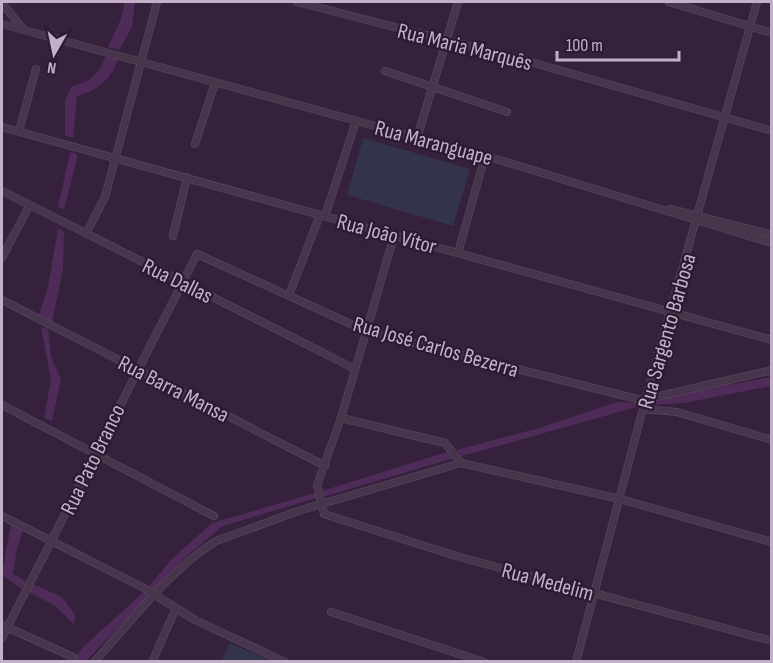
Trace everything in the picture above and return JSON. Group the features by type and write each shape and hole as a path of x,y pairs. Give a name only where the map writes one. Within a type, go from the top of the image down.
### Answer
{"street":[{"path":"86,234 105,197 157,2"},
{"name":"Rua Maria Marquês","path":"297,2 527,61 771,131"},
{"path":"417,138 458,2"},
{"path":"669,2 771,33"},
{"name":"Rua Sargento Barbosa","path":"576,662 643,409 757,2"},
{"path":"2,3 24,30"},
{"name":"Rua Maranguape","path":"2,24 485,156 652,207 771,236"},
{"path":"19,131 36,69"},
{"path":"385,71 507,112"},
{"path":"195,144 215,83"},
{"path":"289,296 322,215 356,121"},
{"name":"Rua João Vítor","path":"2,128 187,177 771,340"},
{"path":"458,253 485,156"},
{"path":"173,236 187,177"},
{"name":"Rua Dallas","path":"2,191 355,369"},
{"path":"2,258 29,206"},
{"name":"Rua Maranguape","path":"698,218 771,243"},
{"path":"321,503 317,489 394,236"},
{"name":"Rua José Carlos Bezerra","path":"182,281 198,254 366,331 646,400"},
{"name":"Rua Pato Branco","path":"2,638 4,627 51,541 136,368 182,281"},
{"name":"Rua Barra Mansa","path":"2,300 325,466"},
{"path":"646,400 771,370"},
{"path":"2,405 214,516"},
{"path":"643,409 676,412 771,440"},
{"path":"340,418 441,441 451,448 460,462"},
{"path":"94,662 154,595 205,548 216,541 321,503 460,462 620,499 771,542"},
{"name":"Rua Medelim","path":"321,503 327,516 456,556 771,641"},
{"path":"2,516 214,629 285,662"},
{"path":"152,662 176,608"},
{"path":"331,612 484,662"},
{"path":"4,627 73,657"}],"shaded area":[{"path":"125,2 135,2 132,27 119,50 108,47 121,19"},
{"path":"106,54 118,57 113,71 97,87 77,96 73,138 65,135 65,100 72,86 94,76"},
{"path":"363,138 470,169 453,226 347,195"},
{"path":"70,152 77,154 77,158 64,209 58,207"},
{"path":"58,228 64,232 63,269 52,322 39,315 48,287"},
{"path":"41,327 48,329 51,357 61,379 52,421 44,418 51,380"},
{"path":"771,377 771,386 684,403 648,405 649,400"},
{"path":"617,402 641,403 640,406 461,456 457,450 539,428"},
{"path":"450,451 454,458 323,497 322,491"},
{"path":"315,493 316,498 223,526 182,560 154,589 149,586 173,558 212,523"},
{"path":"11,524 23,531 17,548 13,574 26,581 22,589 2,575"},
{"path":"33,584 62,597 75,615 74,624 54,605 28,592"},
{"path":"145,591 150,595 86,661 73,662 82,648"},
{"path":"229,643 232,644 272,661 222,661"}]}
